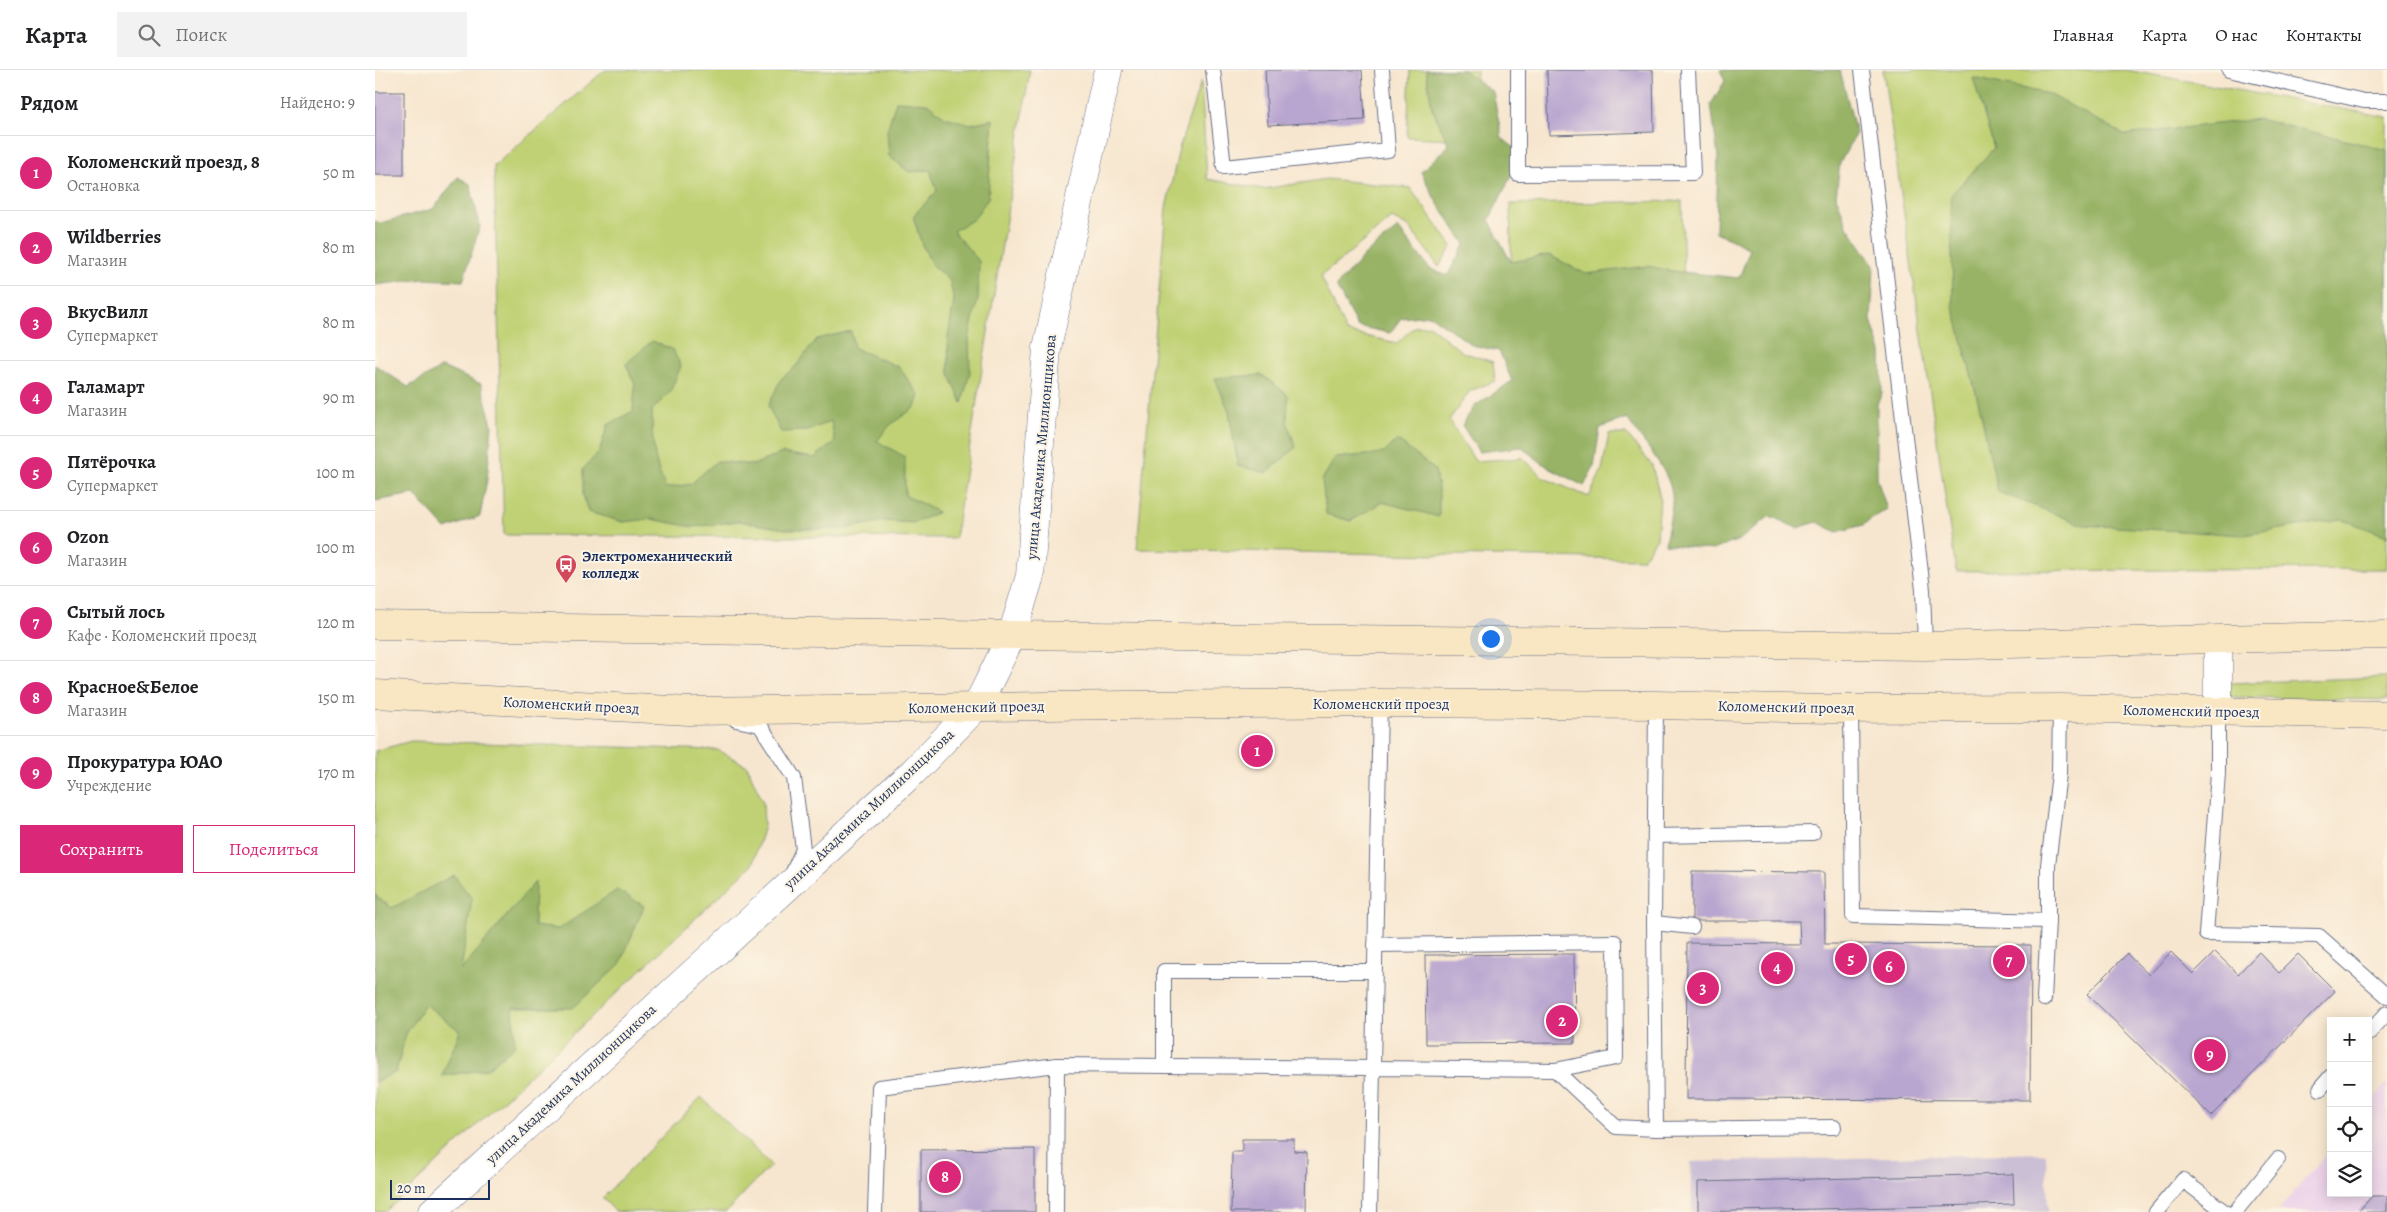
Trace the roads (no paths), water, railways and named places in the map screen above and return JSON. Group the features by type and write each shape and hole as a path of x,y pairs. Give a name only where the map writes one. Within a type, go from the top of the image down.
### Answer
{"main road":[{"path":"375,625 1925,646 2387,635"},
{"name":"Коломенский проезд","path":"375,694 689,711 977,706 1380,703 1851,708 2060,708 2387,716"}],"street":[{"name":"улица Академика Миллионщикова","path":"432,1212 786,886 913,772 977,706 1012,635 1030,576 1047,348 1108,70"},
{"path":"2218,640 2218,712"}],"lane":[{"path":"1213,70 1224,167 1388,150 1382,70"},
{"path":"1518,70 1518,174 1693,173 1688,70"},
{"path":"1862,70 1923,590 1925,646"},
{"path":"2229,70 2364,101 2387,101"},
{"path":"1369,1212 1380,703"},
{"path":"1656,705 1654,923 1656,1129"},
{"path":"1851,708 1853,916 2048,921"},
{"path":"2044,999 2048,921 2048,865 2059,774 2060,708"},
{"path":"689,711 760,725 794,778 803,849 786,886"},
{"path":"2218,712 2218,773 2207,934 2319,936 2387,996"},
{"path":"1656,836 1813,833"},
{"path":"1654,923 1692,927"},
{"path":"875,1212 879,1087 1057,1065 1555,1070 1616,1058 1615,942 1375,945"},
{"path":"1164,1066 1163,971 1375,971"},
{"path":"2372,1030 2387,1013"},
{"path":"1056,1212 1057,1065"},
{"path":"1555,1070 1616,1127 1656,1129 1834,1127"},
{"path":"2319,1089 2327,1080"},
{"path":"2235,1212 2278,1159"},
{"path":"2156,1212 2183,1180 2225,1212"}],"place":[{"name":"Электромеханический колледж","path":"566,584"},
{"name":"Коломенский проезд, 8","path":"1257,751"},
{"name":"Пятёрочка","path":"1851,959"},
{"name":"Сытый лось","path":"2009,961"},
{"name":"Ozon","path":"1889,967"},
{"name":"Галамарт","path":"1777,968"},
{"name":"ВкусВилл","path":"1703,988"},
{"name":"Wildberries","path":"1562,1021"},
{"name":"Прокуратура ЮАО","path":"2210,1055"},
{"name":"Красное&Белое","path":"945,1177"}]}
